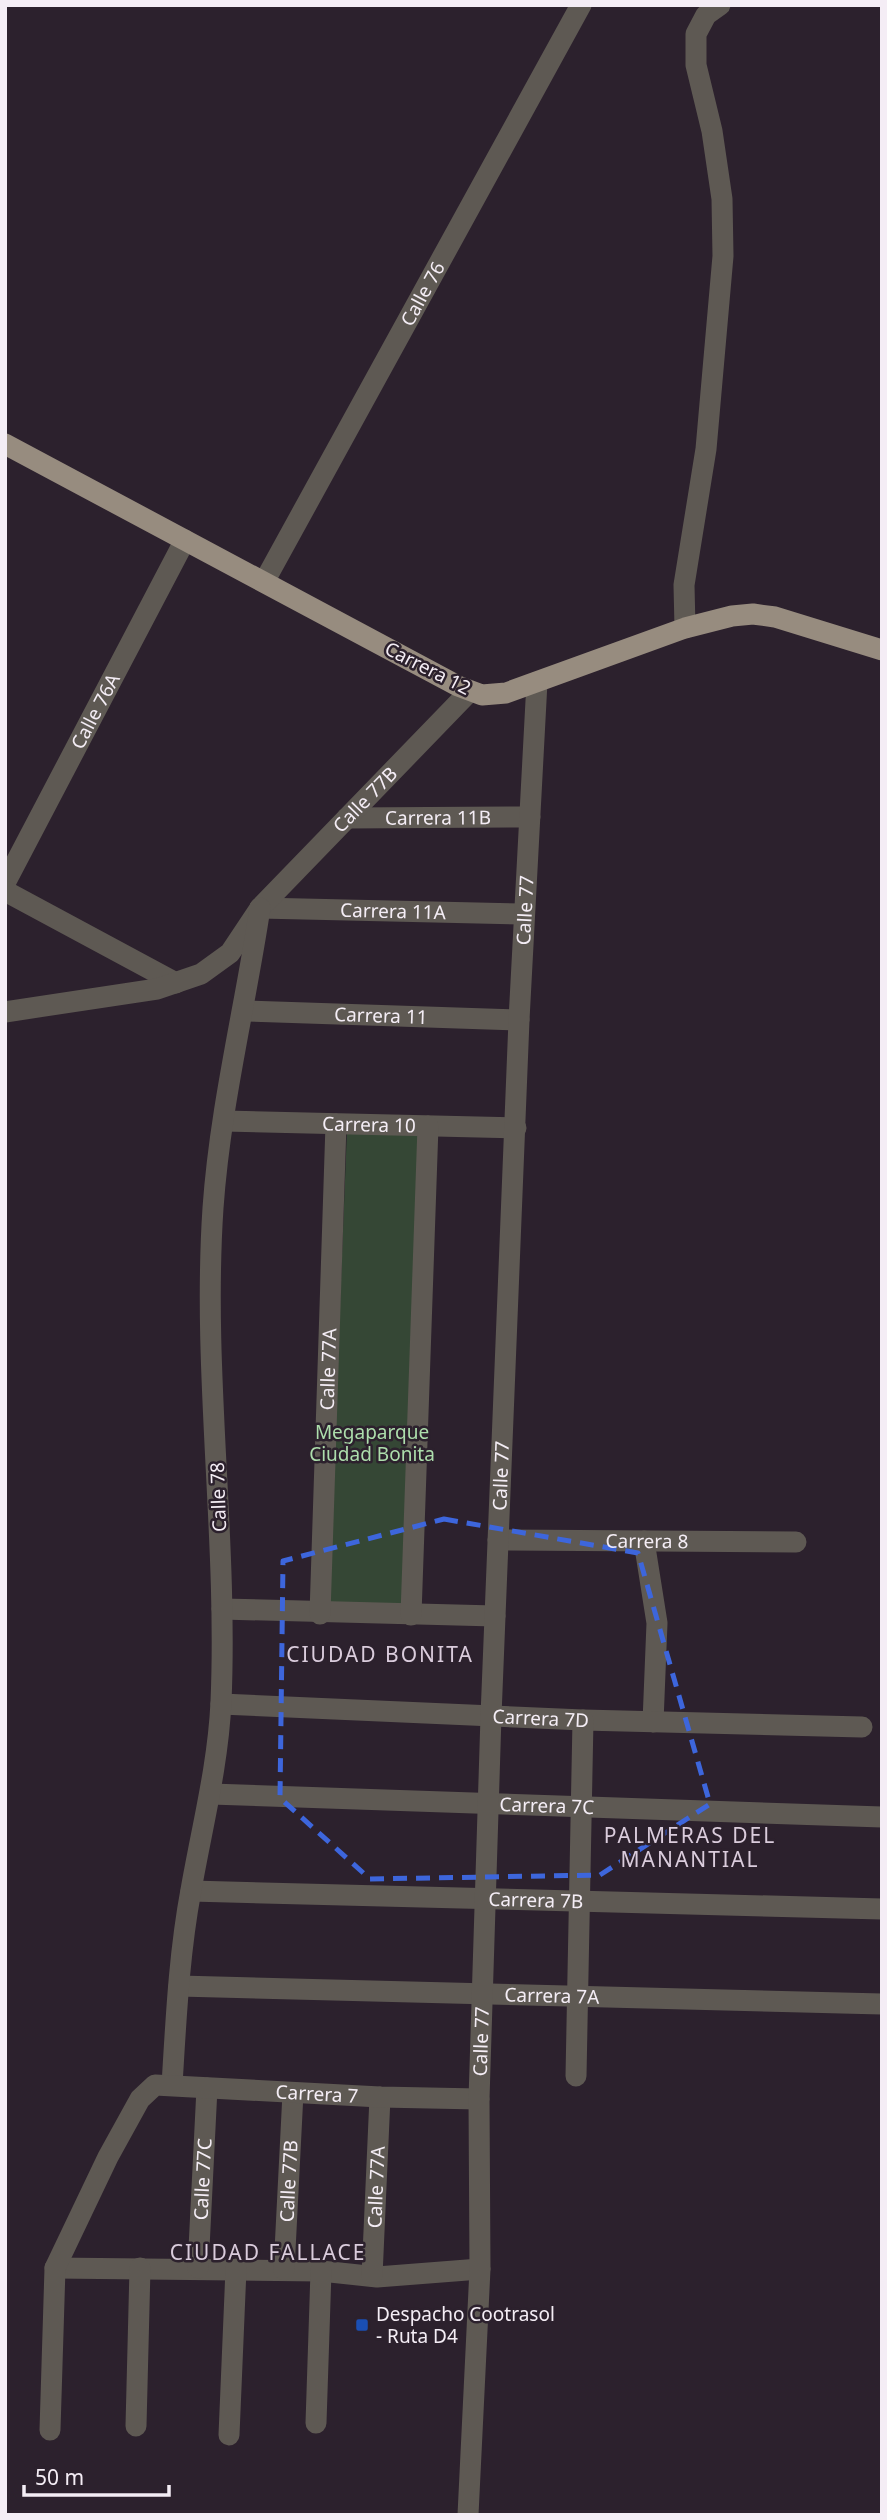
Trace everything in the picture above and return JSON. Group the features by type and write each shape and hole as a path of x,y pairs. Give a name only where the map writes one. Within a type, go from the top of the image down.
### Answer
{"main road":[{"name":"Carrera 12","path":"5,444 469,692 494,696 685,628 732,616 753,614 775,617 882,650"}],"street":[{"name":"Calle 76","path":"264,582 581,5"},
{"path":"685,628 684,584 706,449 723,256 722,199 712,131 696,65 696,34 706,15 720,5"},
{"name":"Calle 76A","path":"5,883 186,540"},
{"name":"Calle 77","path":"468,2515 480,2269 479,2099 491,1716 519,1020 537,682"},
{"name":"Calle 77B","path":"5,1012 157,989 201,974 230,953 260,908 469,692"},
{"name":"Carrera 11B","path":"347,818 530,817"},
{"path":"5,891 176,983"},
{"name":"Carrera 11A","path":"260,908 524,915"},
{"name":"Calle 78","path":"163,2085 191,1891 211,1794 221,1704 222,1609 211,1305 213,1208 224,1121 245,1011 260,908"},
{"name":"Carrera 11","path":"245,1011 519,1020"},
{"name":"Carrera 10","path":"224,1121 516,1128"},
{"name":"Calle 77A","path":"320,1614 336,1124"},
{"path":"411,1615 428,1126"},
{"name":"Carrera 8","path":"498,1540 796,1542"},
{"path":"644,1541 657,1623 653,1722"},
{"path":"222,1609 320,1614 495,1616"},
{"name":"Carrera 7D","path":"221,1704 583,1720 862,1727"},
{"path":"576,2076 583,1720"},
{"name":"Carrera 7C","path":"211,1794 882,1817"},
{"name":"Carrera 7B","path":"191,1891 882,1909"},
{"name":"Carrera 7A","path":"178,1986 882,2004"},
{"path":"50,2430 55,2268 108,2157 140,2099 163,2085"},
{"name":"Carrera 7","path":"163,2085 380,2097 479,2099"},
{"name":"Calle 77C","path":"198,2268 207,2088"},
{"name":"Calle 77B","path":"284,2270 293,2093"},
{"name":"Calle 77A","path":"372,2276 380,2097"},
{"path":"136,2426 140,2267"},
{"path":"55,2268 284,2270 372,2276 480,2269"},
{"path":"229,2435 236,2269"},
{"path":"316,2423 321,2271"}],"highlighted area":[{"path":"444,1519 638,1553 710,1804 600,1875 370,1879 280,1798 283,1561"}],"green space":[{"name":"Megaparque Ciudad Bonita","path":"347,1131 422,1134 404,1608 328,1604"}],"place":[{"name":"Despacho Cootrasol - Ruta D4","path":"362,2325"}],"district":[{"name":"CIUDAD BONITA","path":"380,1655"},
{"name":"PALMERAS DEL MANANTIAL","path":"690,1848"},
{"name":"CIUDAD FALLACE","path":"268,2253"}]}
